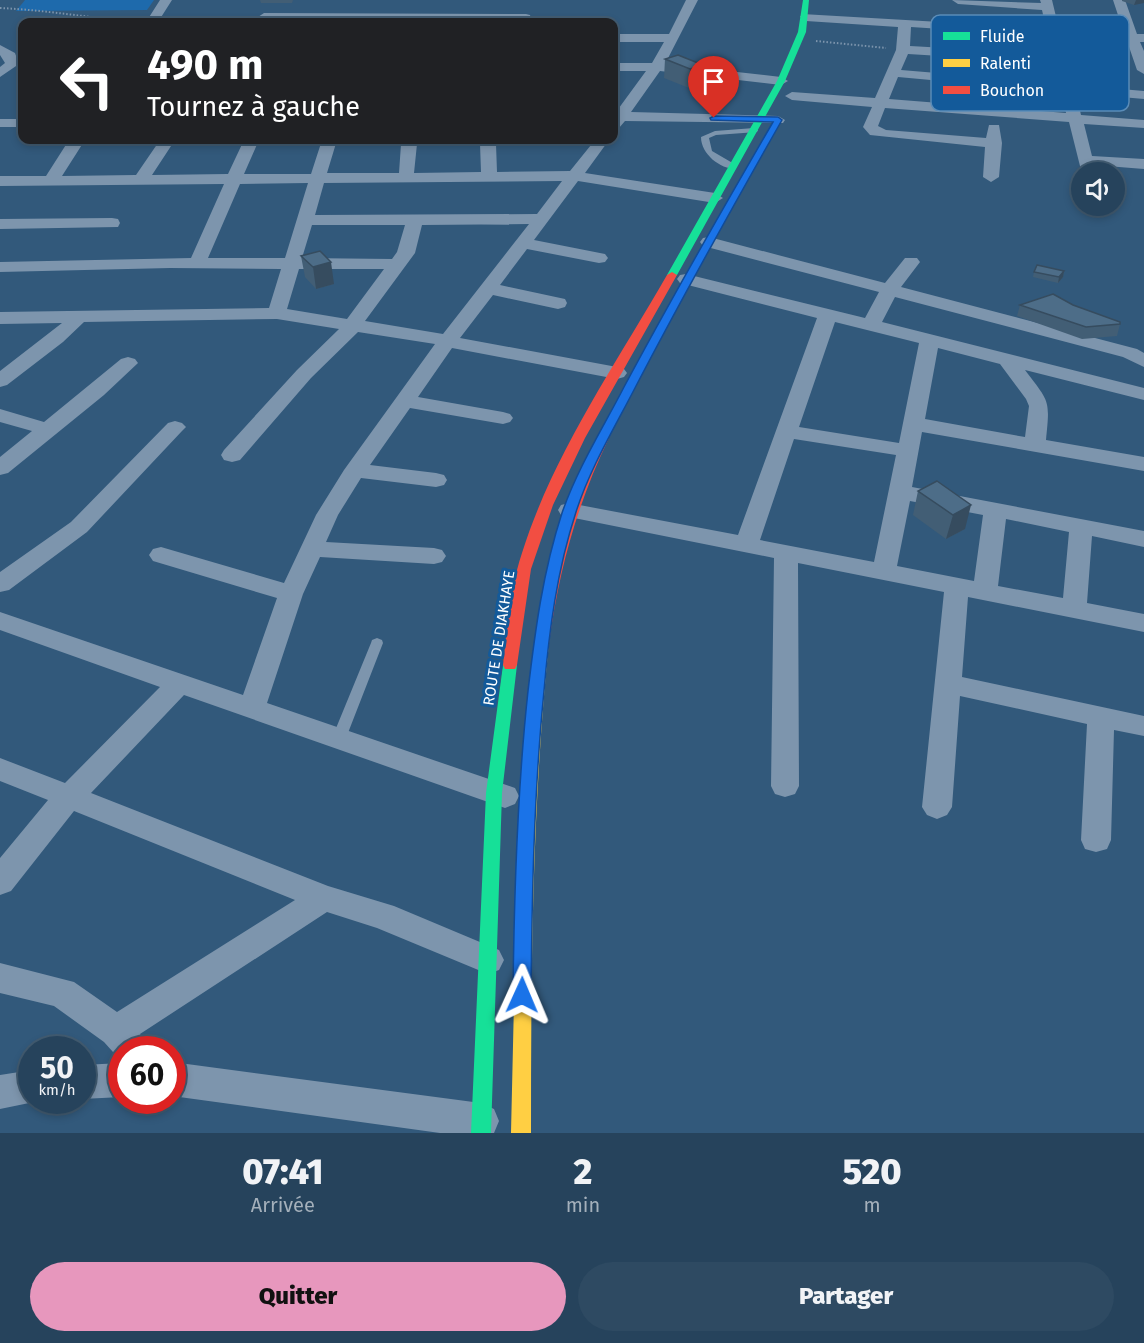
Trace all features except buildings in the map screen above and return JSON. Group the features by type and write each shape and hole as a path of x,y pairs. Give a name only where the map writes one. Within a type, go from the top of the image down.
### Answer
{"main road":[{"name":"ROUTE DE DIAKHAYE","path":"806,0 812,17 815,41"},
{"name":"ROUTE DE DIAKHAYE","path":"481,1127 494,793 518,602 532,541 561,472 758,124 799,45 819,0"},
{"path":"776,125 794,91"},
{"path":"521,1133 523,902 527,803 541,641 554,566 570,510 610,425"}],"street":[{"path":"155,18 166,0"},
{"path":"296,17 302,0"},
{"path":"618,116 656,67 692,0"},
{"path":"946,0 947,15"},
{"path":"958,0 1047,4"},
{"path":"264,16 526,18"},
{"path":"1129,16 1139,38 1144,68"},
{"path":"812,17 931,25"},
{"path":"905,23 903,50 870,127 875,132 994,143"},
{"path":"618,38 673,38"},
{"path":"0,49 10,56 7,69"},
{"path":"903,50 931,51"},
{"path":"618,68 656,67 781,81"},
{"path":"894,73 931,76"},
{"path":"794,91 880,104 931,108"},
{"path":"1129,94 1144,95"},
{"path":"980,111 1144,124"},
{"path":"1075,111 1087,162"},
{"path":"992,177 994,112"},
{"path":"618,119 776,125"},
{"path":"0,123 18,123"},
{"path":"51,180 74,144"},
{"path":"141,180 164,144"},
{"path":"197,264 249,144"},
{"path":"277,313 328,144"},
{"path":"406,177 409,144"},
{"path":"488,144 489,177"},
{"path":"252,708 291,594 327,515 355,470 446,342 599,144"},
{"path":"1125,165 1144,164"},
{"path":"0,181 574,176 715,198"},
{"path":"232,455 304,374 353,326 359,313 399,264 411,238 415,219"},
{"path":"305,220 540,219"},
{"path":"0,224 112,224"},
{"path":"709,242 1130,353 1144,361"},
{"path":"522,243 599,258"},
{"path":"871,325 890,289 911,262"},
{"path":"0,267 292,263 399,264"},
{"path":"686,279 1144,394"},
{"path":"487,288 558,303"},
{"path":"0,318 277,313 446,342 483,346 617,373"},
{"path":"746,545 828,315"},
{"path":"0,381 56,338 80,316"},
{"path":"884,573 902,492 930,339"},
{"path":"1008,361 1040,406 1035,445"},
{"path":"0,468 46,429 97,393 128,363"},
{"path":"405,400 503,418"},
{"path":"0,415 46,429"},
{"path":"915,424 1144,464"},
{"path":"0,585 79,527 175,427"},
{"path":"787,431 909,451"},
{"path":"355,470 436,480"},
{"path":"902,492 995,512 1144,539"},
{"path":"570,510 1144,623"},
{"path":"985,591 995,512"},
{"path":"1074,609 1081,528"},
{"path":"312,549 434,556"},
{"path":"785,786 786,553"},
{"path":"161,555 291,594"},
{"path":"936,807 957,587"},
{"path":"0,621 527,803"},
{"path":"0,882 15,860 72,796 180,682"},
{"path":"948,684 1144,726"},
{"path":"1096,840 1101,718"},
{"path":"0,768 324,898 383,916 488,960"},
{"path":"130,1036 324,898"},
{"path":"0,978 62,993 119,1036"},
{"path":"186,1081 481,1127"},
{"path":"0,1092 18,1089"}],"lane":[{"path":"733,167 707,152 704,145 705,137 758,124"},
{"path":"339,738 377,643"}],"path":[{"path":"0,8 45,9 87,18"},
{"path":"815,41 903,50"}],"shaded area":[{"path":"25,0 154,0 147,10 16,11"}],"traffic: fast":[{"path":"672,275 781,81 802,32 806,0"},
{"path":"481,1133 494,793 510,665"}],"traffic: slow":[{"path":"521,1133 526,827 542,643"}],"traffic: jam":[{"path":"510,665 524,569 547,505 579,438 672,275"},
{"path":"542,643 556,562 563,538 580,489 603,438"}],"route":[{"path":"522,995 523,902 530,750 541,641 554,566 570,510 594,456 686,279 778,120 714,118"}]}
